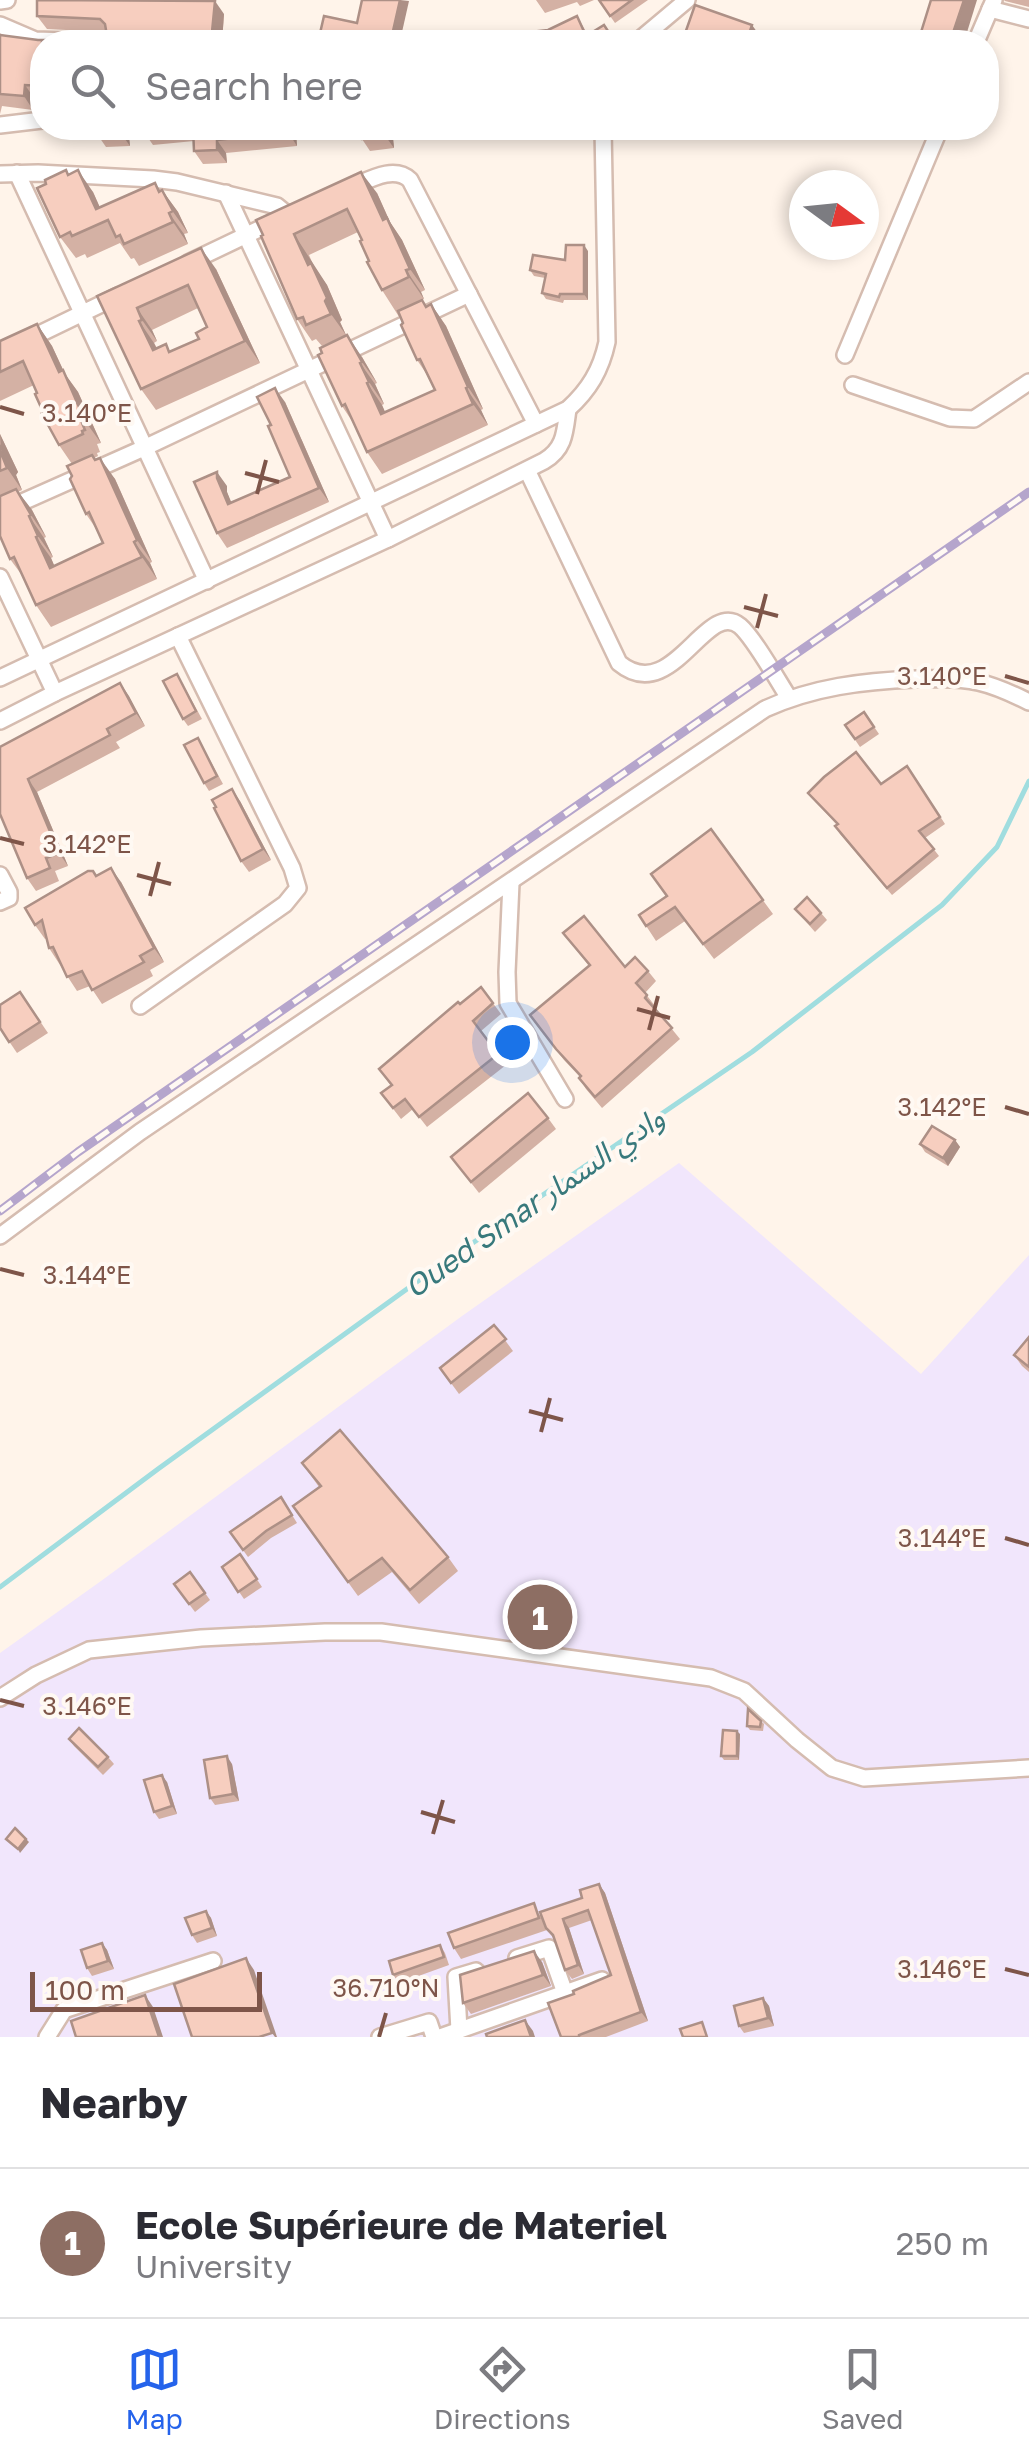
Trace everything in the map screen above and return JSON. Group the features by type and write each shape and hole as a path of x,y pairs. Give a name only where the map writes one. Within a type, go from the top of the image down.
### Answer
{"street":[{"path":"651,30 687,0"},
{"path":"981,30 992,4 1029,20"},
{"path":"0,25 30,38"},
{"path":"0,126 30,122"},
{"path":"0,678 568,409 594,380 607,342 603,140"},
{"path":"845,355 935,140"},
{"path":"207,581 80,313 8,174 153,180 278,206 288,216"},
{"path":"336,194 384,175 404,174 418,192 536,424"},
{"path":"226,193 388,539"},
{"path":"180,267 304,208"},
{"path":"0,353 130,290"},
{"path":"0,512 470,294"},
{"path":"852,385 950,418 974,419 1029,382"},
{"path":"0,721 527,470 558,449 566,432 568,409"},
{"path":"527,470 619,663 641,675 654,674 719,623 733,622 752,642 789,698"},
{"path":"0,577 54,693"},
{"path":"140,1006 285,904 298,888 292,868 178,636"},
{"path":"0,1236 140,1132 739,725 789,698 863,681 954,678 997,688 1029,702"},
{"path":"0,875 9,898 0,902"},
{"path":"510,883 508,1003 565,1099"},
{"path":"0,1698 36,1675 89,1650 201,1638 380,1632 711,1678 744,1691 832,1768 864,1778 1029,1768"},
{"path":"459,2030 456,1977 549,1948 565,1993"},
{"path":"46,2037 64,2010 213,1961"},
{"path":"380,2037 429,2022 437,2037 602,1980"}],"shaded area":[{"path":"679,1163 921,1374 1029,1255 1029,2037 0,2037 0,1653"}],"building":[{"path":"37,0 215,1 212,30 106,30 100,19 37,16"},
{"path":"362,0 400,0 393,30 321,30 324,16 357,23"},
{"path":"599,0 632,0 610,16"},
{"path":"931,0 964,0 954,30 922,30"},
{"path":"695,5 752,25 750,30 686,30"},
{"path":"577,16 583,30 548,30"},
{"path":"0,35 30,39 30,85 25,85 24,96 0,94"},
{"path":"194,140 217,140 217,150 194,151"},
{"path":"66,170 68,175 78,170 96,209 155,183 173,211 169,213 173,222 124,244 108,220 72,236 70,232 60,237 37,188"},
{"path":"361,172 383,220 387,218 410,269 406,270 409,277 382,290 347,209 294,234 308,265 311,263 331,314 306,325 303,317 297,319 256,220"},
{"path":"566,245 584,245 584,294 559,297 542,293 546,274 530,270 533,255 565,260"},
{"path":"201,248 245,341 141,389 97,296","holes":["188,285 207,327 196,333 199,339 169,352 166,344 153,350 137,308"]},
{"path":"422,300 426,307 431,304 473,404 367,452 318,355 322,353 320,348 347,335 362,362 381,414 435,390 420,359 417,360 398,311"},
{"path":"37,324 85,421 83,434 59,445 42,414 23,361 0,372 0,341"},
{"path":"275,388 319,488 217,533 194,482 217,472 228,504 290,477 257,397"},
{"path":"0,445 7,468 0,471"},
{"path":"92,455 95,460 100,458 142,557 36,605 0,536 0,496 16,489 31,515 50,568 103,543 89,512 86,514 67,466"},
{"path":"177,674 196,711 183,719 163,681"},
{"path":"120,683 136,713 107,729 110,735 28,779 59,853 46,858 50,868 27,878 0,814 0,747"},
{"path":"864,712 874,727 855,739 845,725"},
{"path":"198,738 217,776 204,783 184,745"},
{"path":"856,752 881,784 907,766 940,817 919,831 934,849 887,888 835,826 838,824 808,793"},
{"path":"232,789 263,849 241,861 212,800"},
{"path":"711,829 763,900 703,944 675,907 646,926 639,915 667,896 651,874"},
{"path":"111,868 154,948 140,956 144,962 92,990 82,971 67,977 53,947 49,948 42,920 35,925 25,908 88,871 96,876"},
{"path":"807,897 821,913 810,924 795,909"},
{"path":"584,916 625,967 635,957 648,971 636,983 672,1028 595,1097 530,1015 590,965 563,933"},
{"path":"481,987 493,1003 473,1021 498,1054 419,1117 405,1099 393,1108 381,1093 392,1085 379,1069"},
{"path":"20,992 40,1022 9,1042 0,1028 0,1005"},
{"path":"528,1093 548,1118 471,1182 451,1157"},
{"path":"932,1126 955,1140 943,1158 920,1144"},
{"path":"494,1325 506,1339 451,1383 440,1368"},
{"path":"1029,1337 1029,1367 1014,1355"},
{"path":"340,1430 448,1557 410,1590 382,1558 348,1582 293,1506 321,1486 302,1463"},
{"path":"281,1497 292,1515 243,1550 230,1532"},
{"path":"240,1554 257,1579 238,1592 222,1567"},
{"path":"190,1572 205,1593 189,1604 174,1584"},
{"path":"748,1709 761,1721 760,1727 747,1726"},
{"path":"79,1728 108,1757 98,1767 69,1739"},
{"path":"723,1730 737,1731 737,1756 721,1756"},
{"path":"227,1756 233,1794 210,1798 204,1760"},
{"path":"162,1775 172,1806 154,1812 144,1780"},
{"path":"15,1828 26,1839 18,1849 6,1839"},
{"path":"599,1884 641,2012 579,2037 561,2037 548,2003 611,1975 588,1910 563,1919 578,1965 565,1970 540,1912 582,1898 580,1890"},
{"path":"534,1903 539,1918 454,1948 448,1933"},
{"path":"206,1911 212,1928 192,1935 185,1918"},
{"path":"102,1943 108,1961 87,1968 81,1950"},
{"path":"440,1945 444,1957 393,1975 389,1961"},
{"path":"534,1951 543,1975 463,2003 460,1975"},
{"path":"246,1958 272,2033 259,2037 192,2037 174,1984"},
{"path":"145,1995 159,2037 76,2037 71,2021"},
{"path":"763,1998 768,2018 739,2026 734,2006"},
{"path":"525,2020 531,2037 487,2037 486,2034"},
{"path":"702,2022 707,2037 683,2037 680,2029"}],"waterway":[{"name":"Oued Smar وادي السمار","path":"0,1587 436,1268 752,1052 942,905 997,847 1029,781"}],"railway":[{"path":"0,1211 78,1152 1029,492"}],"place":[{"name":"Ecole Supérieure de Materiel","path":"540,1617"}]}
